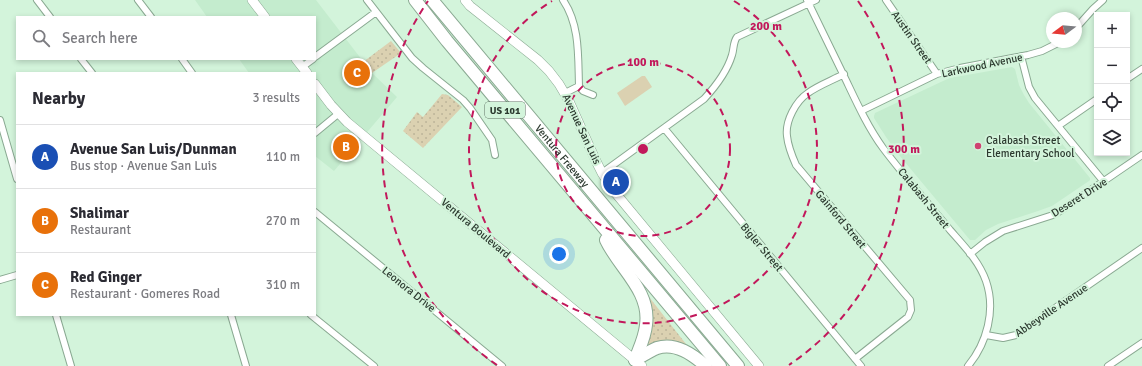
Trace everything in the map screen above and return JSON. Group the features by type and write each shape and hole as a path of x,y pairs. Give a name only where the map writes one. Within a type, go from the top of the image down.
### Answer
{"highway":[{"name":"Ventura Freeway","path":"415,0 447,41 720,366"},
{"name":"Ventura Freeway","path":"432,0 738,366"},
{"path":"443,0 448,8 456,29"},
{"path":"597,219 608,245 638,288 644,300 646,324 636,364"},
{"path":"636,364 658,348 668,346 679,348 689,353 706,366"}],"street":[{"path":"37,0 49,16"},
{"path":"138,0 150,16"},
{"path":"252,0 264,16"},
{"path":"367,0 412,58 422,68 463,100 470,108 492,140 495,155"},
{"name":"Avenue San Luis","path":"465,0 470,6 538,60 549,71 565,93 602,173 621,200 759,366"},
{"path":"563,0 569,9 574,23 579,86 583,91 592,95"},
{"path":"602,173 704,98 714,88 724,74 732,55 735,40 738,37 808,2 816,0"},
{"name":"Austin Street","path":"886,0 937,74"},
{"path":"1082,21 1103,0"},
{"name":"Calabash Street","path":"808,2 861,111 876,137 884,149 980,266 987,282 990,299 990,319 986,335"},
{"path":"316,57 376,12"},
{"name":"Larkwood Avenue","path":"861,111 937,74 1021,56 1049,48"},
{"path":"1021,56 1026,76 1035,98 1104,182"},
{"path":"82,60 91,72"},
{"path":"183,60 191,72"},
{"path":"297,60 304,70 312,60"},
{"path":"1130,77 1142,69"},
{"name":"Gainford Street","path":"844,74 808,92 798,102 790,117 786,134 789,149 796,165 910,300 908,317 855,359"},
{"name":"Ventura Boulevard","path":"316,85 338,114 636,364"},
{"path":"565,93 579,86"},
{"path":"1058,126 1094,101"},
{"path":"316,132 338,114"},
{"path":"0,120 16,176"},
{"name":"Bigler Street","path":"664,128 861,366"},
{"name":"Deseret Drive","path":"970,254 985,242 1004,231 1047,217 1060,211 1142,155"},
{"name":"Leonora Drive","path":"316,213 502,366"},
{"name":"Abbeyville Avenue","path":"986,335 1002,338 1016,335 1142,248"},
{"path":"0,280 16,275"},
{"path":"56,316 71,366"},
{"path":"231,316 246,366"},
{"path":"313,316 374,366"},
{"path":"968,366 979,351 986,335"},
{"path":"1108,366 1142,342"}],"shaded area":[{"path":"195,0 316,0 372,73 397,97 334,171 316,157 316,72 248,72 240,60 316,60 316,16 206,16"},
{"path":"391,41 401,53 372,73 363,62"},
{"name":"Calabash Street Elementary School","path":"1012,67 1015,69 1019,85 1029,103 1090,178 1090,180 1052,206 998,224 986,230 975,240 970,240 899,155 886,137 874,116 875,113 950,78"},
{"path":"642,76 645,76 652,87 625,106 617,93"},
{"path":"442,94 448,95 462,107 423,148 403,131 417,112 423,117"},
{"path":"642,288 686,344 682,347 648,347 645,344"}],"place":[{"name":"Red Ginger","path":"357,73"},
{"name":"Calabash Street Elementary School","path":"978,146"},
{"name":"Shalimar","path":"346,147"},
{"name":"Avenue San Luis/Dunman","path":"616,182"}]}
